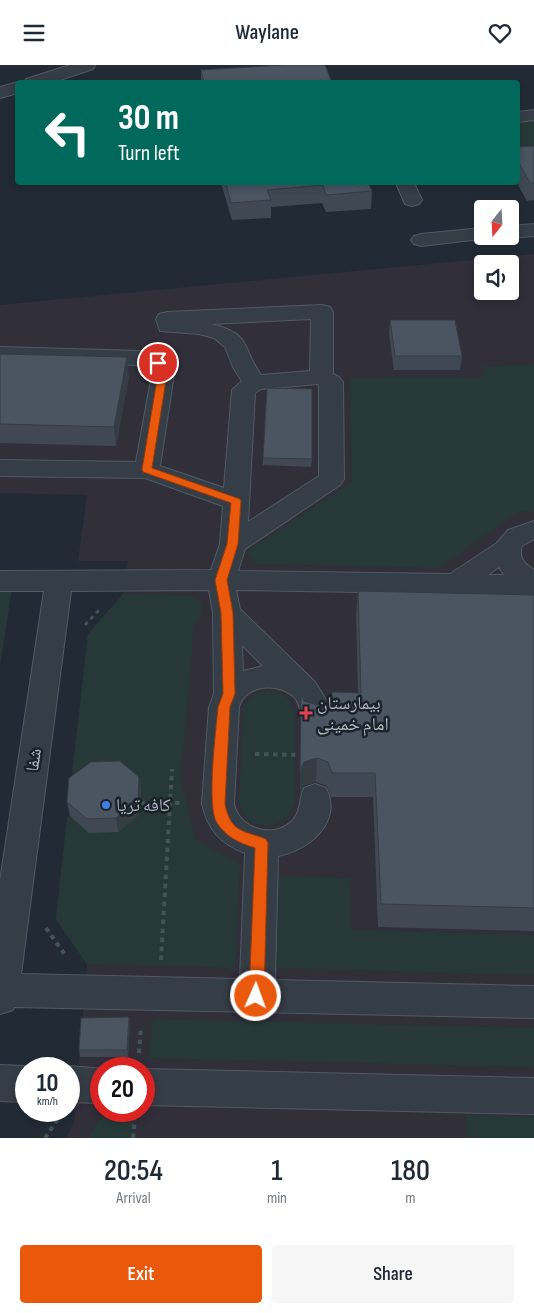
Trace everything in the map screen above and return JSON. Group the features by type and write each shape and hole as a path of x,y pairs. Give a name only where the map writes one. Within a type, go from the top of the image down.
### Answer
{"street":[{"path":"41,80 87,65"},
{"path":"0,93 15,88"},
{"path":"520,117 534,115"},
{"path":"519,231 534,229"},
{"path":"421,240 474,235"},
{"path":"255,383 244,367 235,344 222,333 199,327 168,326 167,319 322,311 321,377"},
{"path":"0,354 140,358 158,363 163,374 147,469"},
{"path":"233,544 331,479 331,382 321,377 255,383 244,390 233,544 221,580 227,613 229,694 224,707 218,804 222,819 235,834 254,843 277,843 297,836 311,821 315,797"},
{"path":"0,468 147,469 236,501"},
{"path":"453,585 507,549 513,538 526,531 534,530"},
{"path":"507,549 509,562 519,574 534,584"},
{"path":"0,581 221,580 453,585 534,584"},
{"name":"شفا","path":"0,992 59,581"},
{"path":"227,613 310,696 315,716"},
{"path":"229,694 242,683 260,676 280,677 298,683"},
{"path":"256,996 262,843"},
{"path":"0,992 71,991 534,1002"},
{"path":"155,1074 534,1096"},
{"path":"0,1083 15,1084"}],"path":[{"path":"84,626 104,605"},
{"path":"222,753 306,755"},
{"path":"143,1057 151,994 172,769"},
{"path":"140,803 157,803"},
{"path":"46,927 74,968 71,991"},
{"path":"45,1138 56,1122"},
{"path":"134,1138 135,1122"}],"shaded area":[{"name":"بیمارستان امام خمینی","path":"534,254 534,1138 66,1138 74,1122 80,1122 79,1057 87,965 56,919 67,818 70,816 88,634 123,594 128,561 78,561 87,495 0,493 0,305 474,260 474,300 519,300 519,255"}],"green space":[{"path":"534,120 534,151 520,152 520,121"},
{"path":"534,365 534,512 519,511 439,568 257,564 245,553 352,482 350,377 485,377 483,366"},
{"path":"12,588 0,666 0,589"},
{"path":"123,594 191,596 201,601 201,617 194,626 181,777 195,839 240,864 235,968 87,964 56,919 67,818 70,816 70,791 88,634"},
{"path":"264,691 284,695 290,701 295,711 295,803 290,813 283,820 266,826 249,820 239,802 243,710 251,698"},
{"path":"279,876 350,878 351,930 534,935 534,975 277,968"},
{"path":"153,1019 534,1028 534,1067 149,1057"},
{"path":"466,1115 534,1117 534,1138 468,1138"},
{"path":"98,1122 134,1122 133,1138 88,1138"}],"building":[{"path":"283,65 325,65 331,80 203,80 201,70"},
{"path":"534,146 534,183 530,183 520,165 520,147"},
{"path":"226,185 323,185 267,190 271,200 231,203"},
{"path":"323,185 369,185 372,191 326,195"},
{"path":"390,320 455,320 462,356 395,356"},
{"path":"0,354 127,357 114,427 0,424"},
{"path":"267,388 312,389 312,459 263,458"},
{"path":"358,591 534,595 534,908 381,904 375,773 332,773 328,762 317,758 304,762 300,772 301,695 304,701 317,705 328,701 333,692 361,693"},
{"path":"120,761 139,777 138,801 116,818 87,819 67,802 69,778 91,762"},
{"path":"129,1017 127,1050 79,1050 81,1018"}],"place":[{"name":"بیمارستان امام خمینی","path":"306,713"},
{"name":"کافه تریا","path":"106,805"}],"route":[{"path":"158,363 163,374 147,469 236,501 233,544 221,580 227,613 229,694 224,707 218,804 222,819 235,834 254,843 262,843 256,996"}]}
